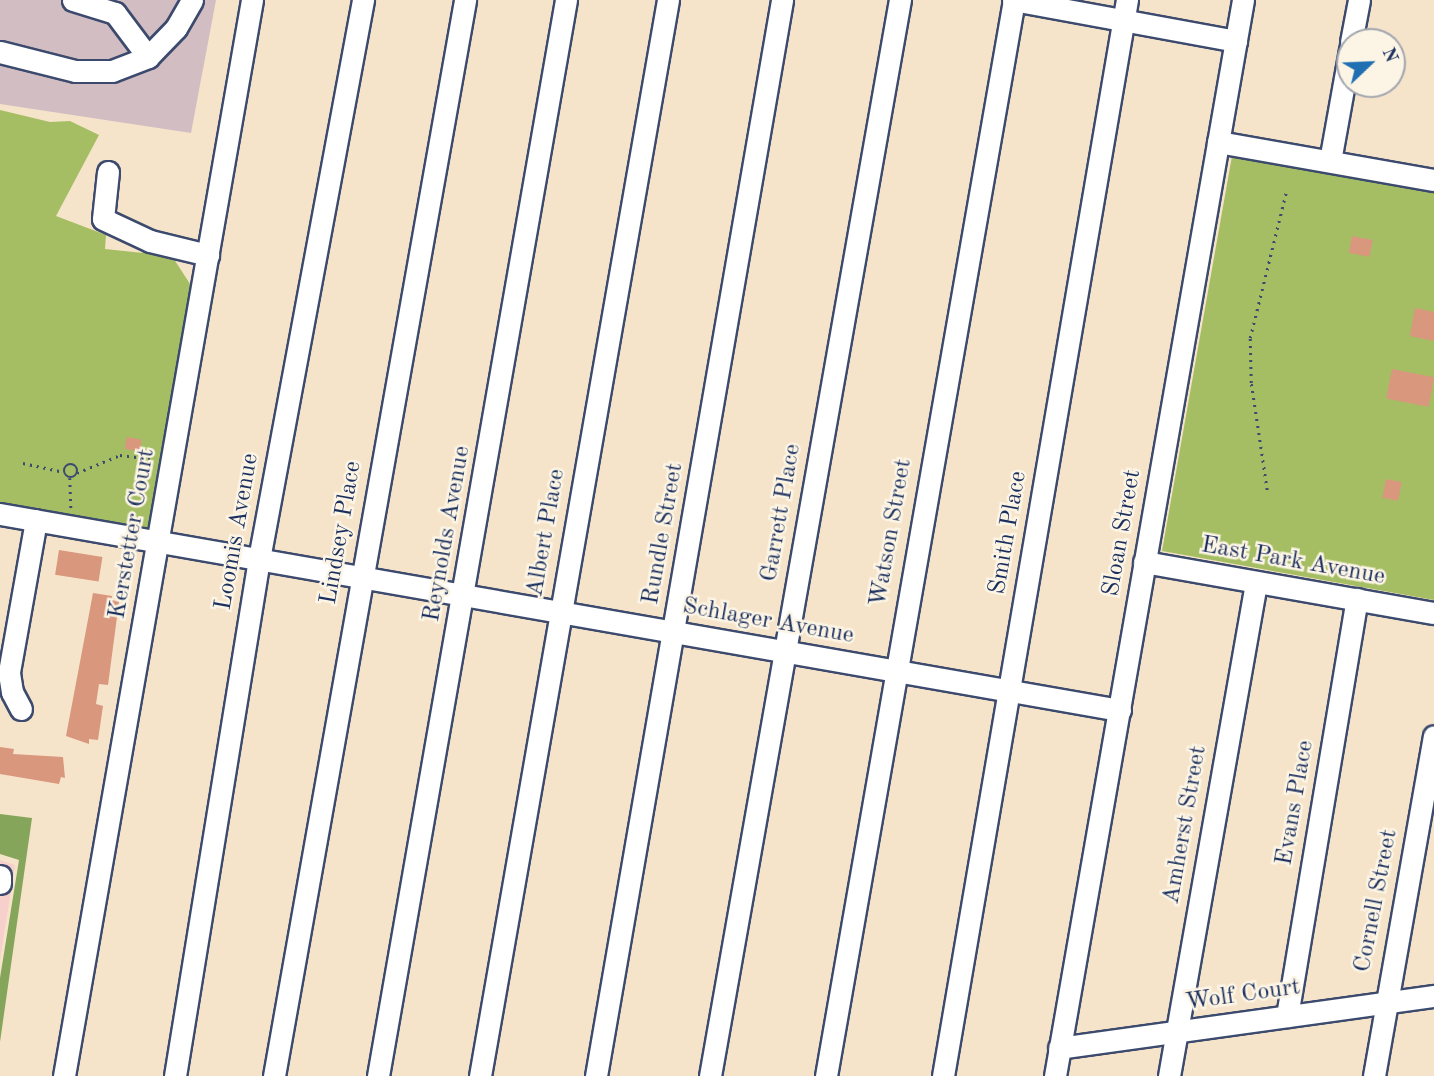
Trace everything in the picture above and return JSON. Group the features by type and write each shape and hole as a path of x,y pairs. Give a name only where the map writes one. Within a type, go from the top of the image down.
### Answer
{"street":[{"path":"73,0 105,5 115,13 148,57"},
{"path":"0,51 75,71 112,71 148,57 176,28 191,0"},
{"name":"Kerstetter Court","path":"64,1076 253,0"},
{"name":"Loomis Avenue","path":"175,1076 259,559 363,0"},
{"name":"Lindsey Place","path":"274,1076 465,0"},
{"name":"Reynolds Avenue","path":"378,1076 465,593 566,0"},
{"name":"Albert Place","path":"480,1076 668,0"},
{"name":"Rundle Street","path":"596,1076 782,0"},
{"name":"Garrett Place","path":"710,1076 900,0"},
{"path":"1014,0 1125,10 1236,41"},
{"name":"Watson Street","path":"826,1076 894,672 1014,0"},
{"name":"Sloan Street","path":"1055,1076 1243,0"},
{"path":"1354,28 1359,0"},
{"name":"Smith Place","path":"943,1076 1125,10"},
{"path":"1330,161 1341,98"},
{"path":"1218,142 1434,177"},
{"path":"108,172 103,219 150,241 208,255"},
{"name":"Schlager Avenue","path":"0,514 465,593 560,613 1120,710"},
{"path":"21,709 12,692 9,672 36,520"},
{"name":"East Park Avenue","path":"1144,562 1434,613"},
{"name":"Amherst Street","path":"1169,1076 1256,583"},
{"name":"Evans Place","path":"1287,1016 1357,599"},
{"name":"Cornell Street","path":"1374,1076 1434,736"},
{"path":"0,876 0,883"},
{"name":"Wolf Court","path":"1059,1048 1434,996"}],"path":[{"path":"1267,490 1251,383 1250,338 1286,192"},
{"path":"70,478 120,455 172,461"},
{"path":"23,463 64,472 70,478 75,527"},
{"path":"64,472 71,464 77,473"}],"shaded area":[{"path":"0,0 216,0 191,133 0,104"},
{"path":"0,860 15,865 0,960"}],"green space":[{"path":"0,110 50,122 70,121 99,135 56,216 106,235 105,249 172,256 190,284 183,373 154,529 0,502"},
{"path":"1232,156 1434,192 1434,600 1162,551"},
{"path":"0,814 32,818 0,1042 0,978 19,860 0,854"}],"building":[{"path":"1352,236 1373,240 1369,257 1349,253"},
{"path":"1415,308 1434,312 1434,341 1410,336"},
{"path":"1392,369 1434,377 1428,407 1386,398"},
{"path":"127,437 142,440 139,452 125,449"},
{"path":"1386,479 1402,482 1398,501 1382,498"},
{"path":"59,550 102,557 99,582 55,575"},
{"path":"93,593 112,596 112,600 119,602 108,685 99,684 96,704 103,706 98,740 89,739 89,744 66,736"},
{"path":"0,747 14,749 13,754 63,757 65,778 61,777 59,784 0,774"}]}
